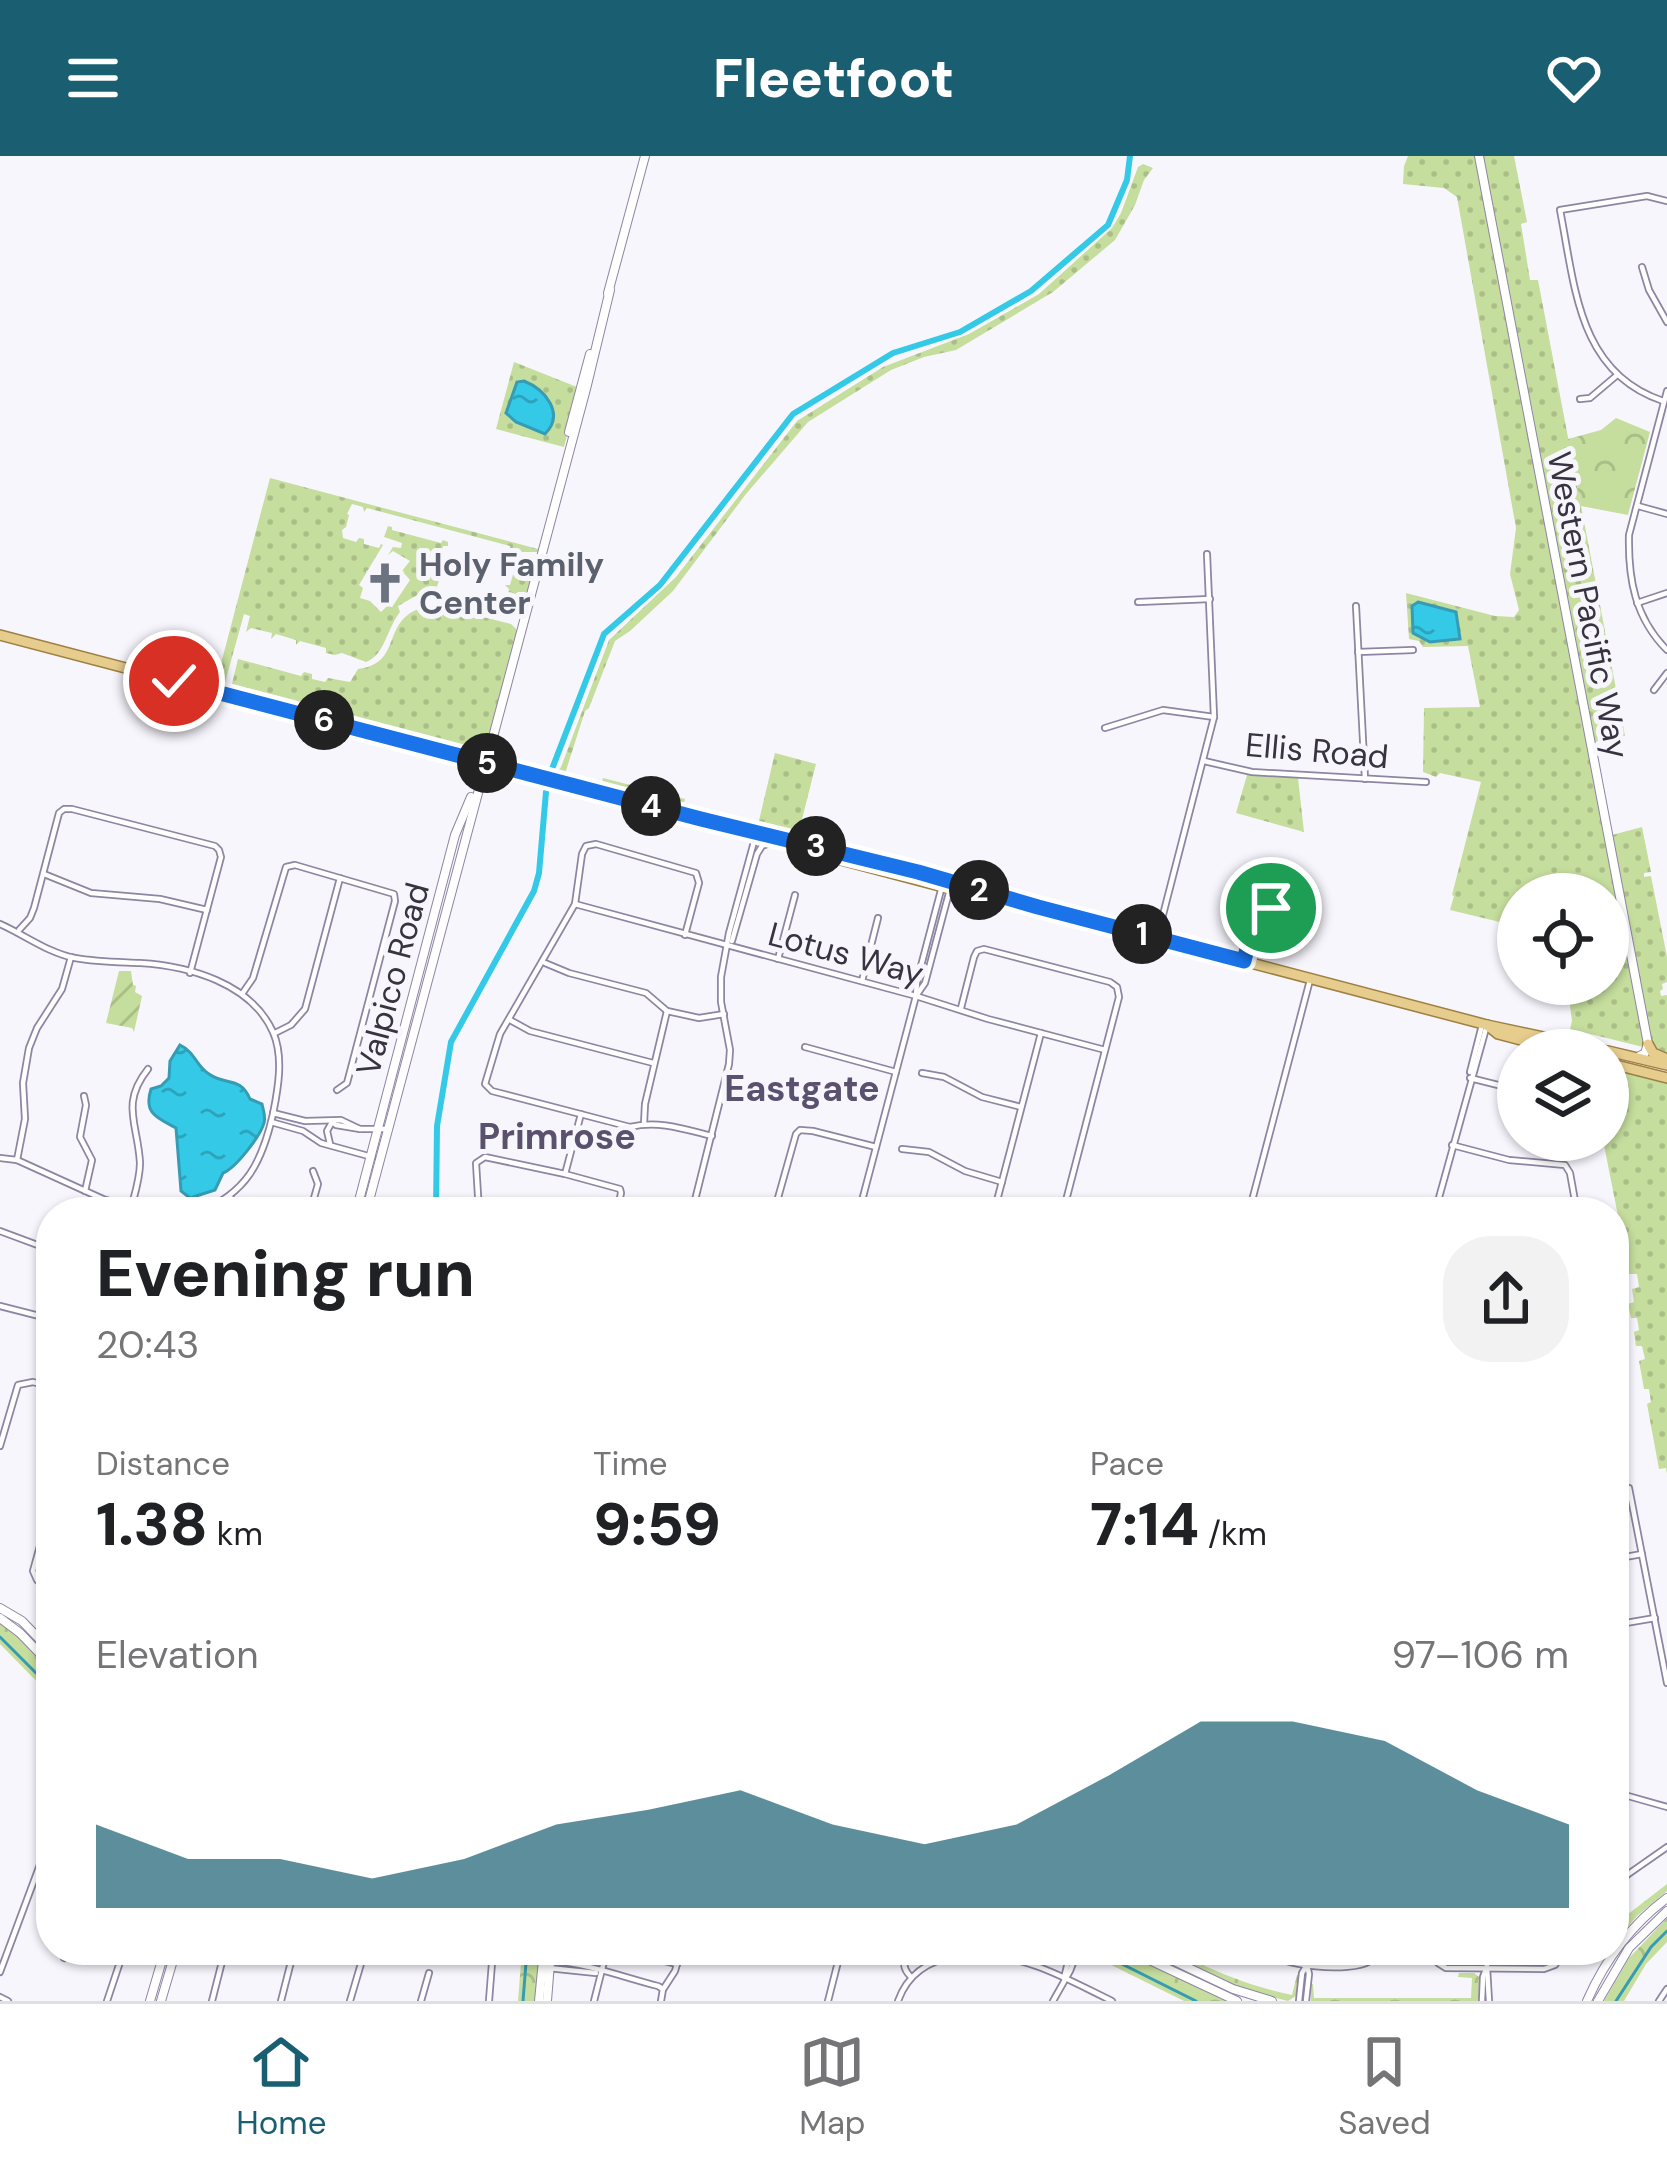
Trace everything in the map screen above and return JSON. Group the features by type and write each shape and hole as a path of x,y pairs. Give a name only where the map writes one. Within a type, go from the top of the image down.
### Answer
{"main road":[{"name":"Valpico Road","path":"361,1197 383,1129 455,835 485,763 645,156"},
{"name":"Western Pacific Way","path":"1479,156 1648,1044"},
{"path":"0,635 834,850 947,887"},
{"path":"701,819 773,843 1015,906 1038,907 1500,1029"},
{"path":"1484,1025 1497,1033"},
{"path":"1637,1057 1646,1053 1648,1044"},
{"path":"1648,1044 1667,1062"},
{"path":"1629,1057 1667,1062"},
{"path":"1629,1063 1667,1078"},
{"name":"Valpico Road","path":"368,1197 375,1158"},
{"path":"0,1608 36,1635"},
{"path":"0,1618 36,1638"},
{"path":"1629,1933 1667,1898"},
{"path":"1629,1948 1667,1911"},
{"path":"150,2001 161,1965"},
{"path":"161,2001 172,1965"},
{"path":"543,2001 546,1965"},
{"path":"1160,1965 1237,2001"},
{"path":"1182,1965 1233,1990 1272,2001"},
{"path":"1587,2001 1605,1965"},
{"path":"1598,2001 1619,1965"}],"street":[{"path":"1663,401 1630,387 1600,354 1579,304 1560,210 1647,196 1667,201"},
{"path":"1642,268 1648,290 1667,322"},
{"path":"1580,399 1590,398 1616,376"},
{"path":"1667,391 1629,536 1628,556 1636,603 1648,628 1667,650"},
{"path":"1637,506 1667,514"},
{"path":"1157,938 1214,717 1207,554"},
{"path":"1636,603 1667,593"},
{"path":"1138,602 1210,598"},
{"path":"1356,606 1365,778"},
{"path":"1358,652 1413,650"},
{"path":"1654,690 1667,673"},
{"path":"1105,728 1163,710 1214,717"},
{"name":"Ellis Road","path":"1204,761 1258,772 1426,782"},
{"path":"16,931 30,918 64,808 220,850 190,973"},
{"path":"696,1197 729,1064 720,989 754,838 834,850"},
{"path":"729,946 757,854 762,846 773,843"},
{"path":"685,935 698,875 590,844 584,848 575,904 500,1034 485,1084 492,1091 630,1127 672,1126 712,1136"},
{"path":"242,994 253,978 286,867 394,894 346,1083 337,1090"},
{"path":"43,874 91,893 160,899 206,910"},
{"path":"274,1034 291,1025 305,1009 340,878"},
{"path":"864,1197 917,981 947,887"},
{"path":"778,959 795,895"},
{"name":"Lotus Way","path":"575,904 1105,1050"},
{"path":"1244,961 1257,916 1271,908"},
{"path":"862,981 878,918"},
{"path":"0,924 70,958 151,964 226,984 254,1005 274,1034 279,1071 272,1118 257,1163 230,1197"},
{"path":"960,1010 980,950 1110,982 1118,990 1067,1197"},
{"path":"17,1160 29,1048 62,989 70,958"},
{"path":"543,962 646,993 667,1011 699,1018 724,1014"},
{"path":"1253,1197 1311,978"},
{"path":"644,1124 667,1011"},
{"path":"510,1019 530,1031 654,1063"},
{"path":"1439,1197 1484,1025"},
{"path":"998,1197 1041,1033"},
{"path":"805,1047 896,1072"},
{"path":"133,1197 140,1155 131,1117 133,1098 148,1069"},
{"path":"922,1073 1021,1107"},
{"path":"1470,1078 1497,1085"},
{"path":"84,1096 80,1137 90,1152 92,1168 86,1191"},
{"path":"566,1174 581,1114"},
{"path":"272,1118 341,1120 360,1129 383,1129"},
{"path":"272,1118 332,1146 375,1158"},
{"path":"332,1122 327,1137 332,1146"},
{"path":"778,1197 800,1130 876,1148"},
{"path":"1452,1145 1509,1160 1565,1165 1574,1197"},
{"path":"902,1149 929,1152 965,1171 1002,1182"},
{"path":"478,1197 476,1163 484,1156 620,1189 619,1197"},
{"path":"0,1158 17,1160 100,1197"},
{"path":"314,1171 318,1184 314,1197"},
{"path":"0,1231 36,1244"},
{"path":"0,1306 36,1315"},
{"path":"0,1446 18,1385 36,1383"},
{"path":"1629,1493 1667,1683"},
{"path":"1629,1556 1642,1554"},
{"path":"1629,1622 1654,1618"},
{"path":"1629,1796 1667,1807"},
{"path":"1629,1874 1667,1847"},
{"path":"0,1972 36,1877"},
{"path":"107,2001 119,1965"},
{"path":"212,2001 222,1965"},
{"path":"281,2001 290,1965"},
{"path":"350,2001 361,1965"},
{"path":"489,2001 492,1965"},
{"path":"572,1965 663,1989"},
{"path":"594,2001 604,1965"},
{"path":"661,2001 675,1965"},
{"path":"828,2001 838,1965"},
{"path":"904,1965 911,1977"},
{"path":"898,2001 911,1977 926,1965"},
{"path":"1034,1965 1112,2001"},
{"path":"1053,2001 1071,1965"},
{"path":"1302,2001 1309,1974 1306,1965"},
{"path":"1441,1965 1486,1969 1556,1965"},
{"path":"1486,1965 1490,1978 1486,2001"},
{"path":"421,2001 429,1972"},
{"path":"1659,2001 1667,1989"},
{"path":"0,1996 8,2001"}],"green space":[{"path":"1408,156 1477,156 1614,873 1497,873 1497,921 1450,910 1481,782 1423,772 1424,708 1480,707 1468,646 1423,647 1409,639 1406,593 1514,617 1519,610 1510,574 1516,528 1457,197 1444,188 1403,184"},
{"path":"1482,156 1514,156 1527,222 1521,224 1530,280 1538,280 1625,736 1594,742"},
{"path":"1143,164 1153,168 1115,240 1053,292 956,350 891,370 808,422 673,591 615,641 563,780 546,776 549,768 558,771 561,767 609,640 676,577 797,421 883,367 969,334 1039,294 1112,228"},
{"path":"514,362 577,387 564,447 496,429"},
{"path":"1616,418 1650,432 1628,515 1581,506 1568,439 1601,430"},
{"path":"270,478 538,552 511,552 510,546 367,508 364,512 363,507 352,504 343,538 364,539 364,544 379,548 383,545 359,585 363,588 360,598 381,612 392,607 410,580 402,571 410,561 393,551 388,555 402,543 384,537 388,526 448,542 434,578 439,580 434,597 423,599 421,593 398,606 400,612 381,648 366,662 300,641 296,645 296,640 276,634 271,639 272,633 251,628 246,632 250,616 244,614 224,686 210,687 218,675"},
{"path":"518,558 534,567 521,617 498,611 504,611 509,589 505,585 510,585 516,564 512,561"},
{"path":"435,605 511,624 517,630 486,748 477,757 233,693 238,659 301,676 312,674 312,679 325,682 328,678 350,682 358,669 383,658 405,618"},
{"path":"775,753 816,764 799,839 757,829"},
{"path":"1247,775 1298,778 1304,832 1236,813"},
{"path":"603,778 685,799 682,811 600,789"},
{"path":"1642,827 1651,872 1644,877 1651,876 1667,957 1667,982 1660,991 1661,996 1667,995 1667,1054 1652,1044 1629,924 1629,873 1619,873 1612,835"},
{"path":"1629,952 1646,1041 1643,1047 1629,1044 1629,1029 1570,1029 1570,1005 1629,1005"},
{"path":"119,971 131,971 135,992 142,996 134,1032 106,1023"},
{"path":"1629,1072 1667,1082 1667,1474 1666,1468 1659,1469 1647,1404 1651,1402 1649,1389 1644,1389 1639,1361 1645,1359 1642,1346 1636,1346 1637,1318 1631,1318 1629,1309 1634,1302 1632,1289 1639,1287 1637,1274 1629,1274 1629,1197 1614,1197 1607,1161 1629,1161"},
{"path":"0,1622 36,1654 36,1681 0,1644"},
{"path":"1667,1884 1667,1891 1629,1925 1629,1913"},
{"path":"1667,1918 1667,1942 1646,1964 1624,2001 1604,2001 1629,1958"},
{"path":"521,1965 539,1965 536,2001 518,2001"},
{"path":"1111,1965 1151,1965 1227,2001 1184,2001"},
{"path":"1191,1965 1204,1965 1292,1995 1299,1975 1296,1996 1288,2001 1245,1990"},
{"path":"1459,1973 1479,1977 1479,2001 1311,2001 1311,1984 1314,1998 1471,1998 1472,1978 1458,1977"}],"water":[{"path":"524,381 550,403 553,419 545,434 506,413 517,382"},
{"path":"1418,602 1456,612 1460,639 1430,642 1413,633 1412,606"},
{"path":"180,1045 209,1074 237,1084 262,1104 265,1118 253,1143 223,1173 215,1190 193,1197 181,1191 176,1128 154,1114 149,1104 151,1089 169,1078 170,1061"}],"waterway":[{"path":"552,769 604,634 660,585 793,414 893,353 960,332 1031,291 1108,225 1127,180 1130,156"},
{"path":"436,1197 437,1126 451,1042 534,891 546,792"},
{"path":"0,1637 36,1673"},
{"path":"1616,2001 1667,1931"},
{"path":"523,2001 526,1965"},
{"path":"1124,1965 1196,2001"}],"place":[{"name":"Holy Family Center","path":"385,583"}],"district":[{"name":"Eastgate","path":"802,1088"},
{"name":"Primrose","path":"557,1136"}],"route":[{"path":"174,681 1244,961 1257,916 1271,908"}]}
